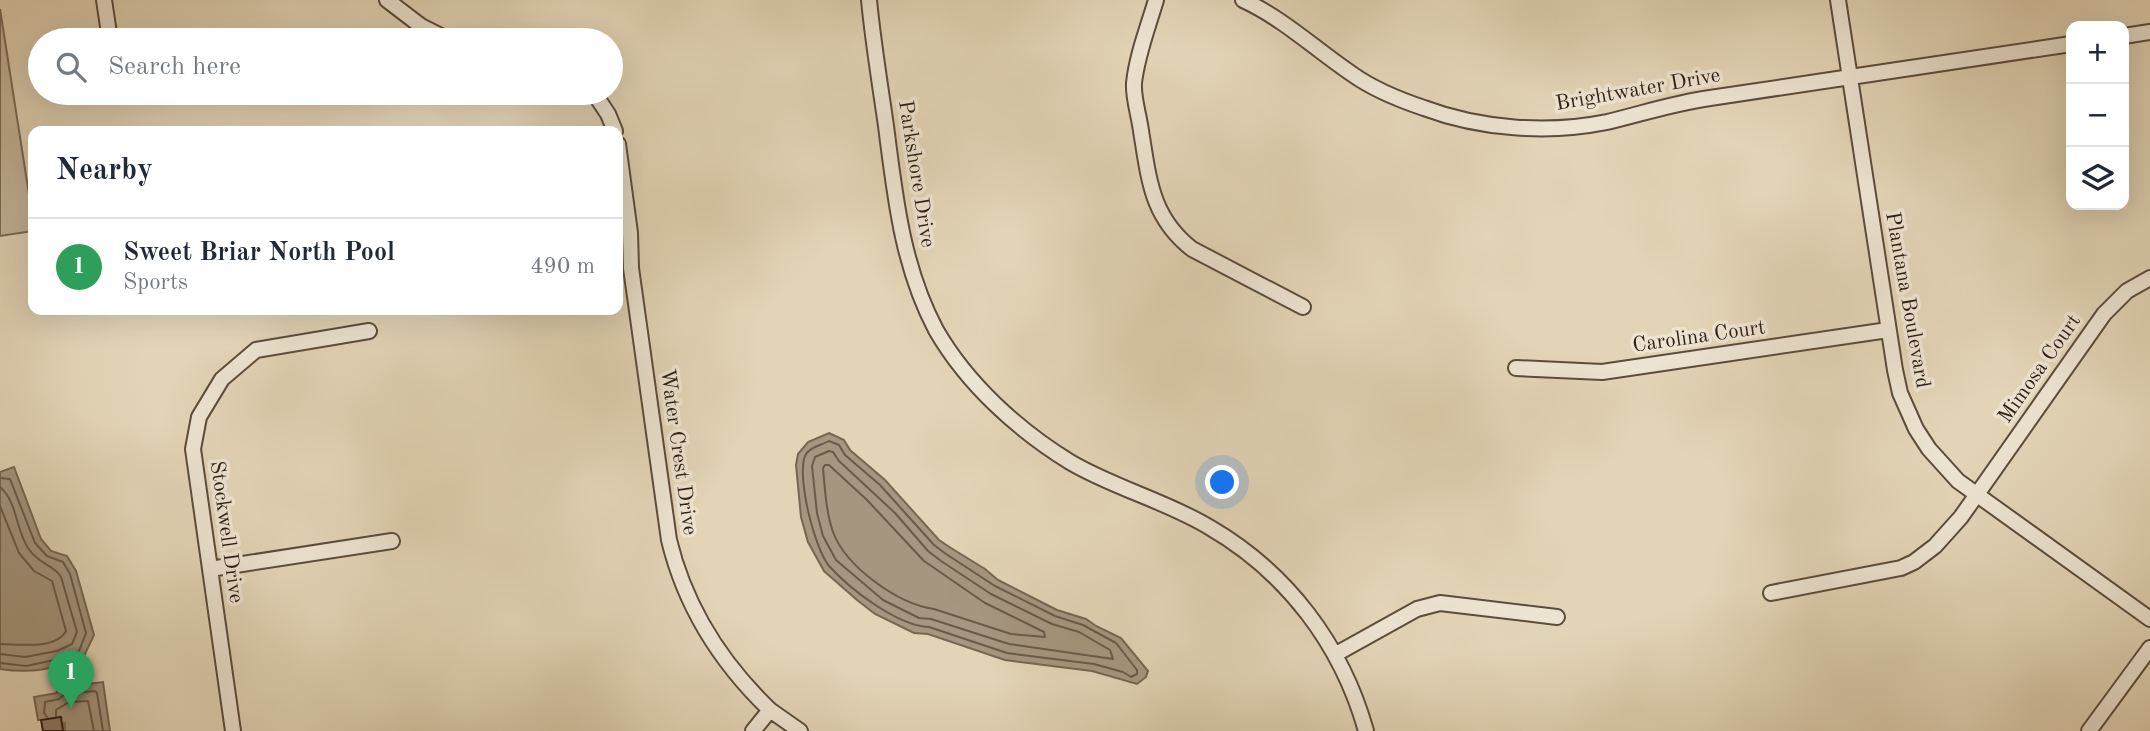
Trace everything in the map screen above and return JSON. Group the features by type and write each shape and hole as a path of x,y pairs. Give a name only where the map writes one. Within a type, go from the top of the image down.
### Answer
{"street":[{"path":"104,0 108,28"},
{"path":"387,0 425,28"},
{"name":"Parkshore Drive","path":"869,0 899,227 912,275 937,330 965,371 1014,423 1072,463 1209,526 1255,558 1309,612 1336,654 1358,702 1366,731"},
{"path":"1156,0 1139,58 1134,87 1150,187 1158,209 1178,238 1192,249 1303,307"},
{"name":"Brightwater Drive","path":"1243,0 1279,19 1354,76 1374,87 1424,108 1488,124 1544,128 1605,122 1680,102 2066,45"},
{"name":"Plantana Boulevard","path":"1839,0 1888,330 1900,393 1916,429 1943,465 1976,495 2150,619"},
{"path":"2129,35 2150,32"},
{"path":"602,105 613,126"},
{"name":"Water Crest Drive","path":"623,181 630,233 631,268 674,561 706,634 751,692 770,710 800,731"},
{"name":"Mimosa Court","path":"1771,593 1883,573 1913,562 1935,546 1961,517 2104,314 2127,291 2150,278"},
{"name":"Carolina Court","path":"1516,368 1578,372 1614,370 1888,330"},
{"name":"Stockwell Drive","path":"233,731 193,449 199,417 222,379 256,350 369,331"},
{"path":"210,569 393,541"},
{"path":"1336,654 1417,608 1440,603 1557,617"},
{"path":"2089,731 2150,648"},
{"path":"753,731 770,710"}],"shaded area":[{"path":"0,9 28,188 28,232 0,236"}],"water":[{"path":"829,433 844,440 850,450 885,480 939,540 998,580 1057,610 1086,619 1121,638 1148,671 1146,677 1137,684 1092,671 1005,660 928,634 914,633 875,614 824,571 808,542 801,517 796,465 798,454 808,442"},
{"path":"14,467 41,539 51,551 67,556 76,571 94,635 84,656 33,671 0,669 0,472"},
{"path":"103,682 110,731 43,731 34,697 57,693 57,688"}],"building":[{"path":"61,717 63,731 43,731 41,720"}],"place":[{"name":"Sweet Briar North Pool","path":"71,708"}]}
